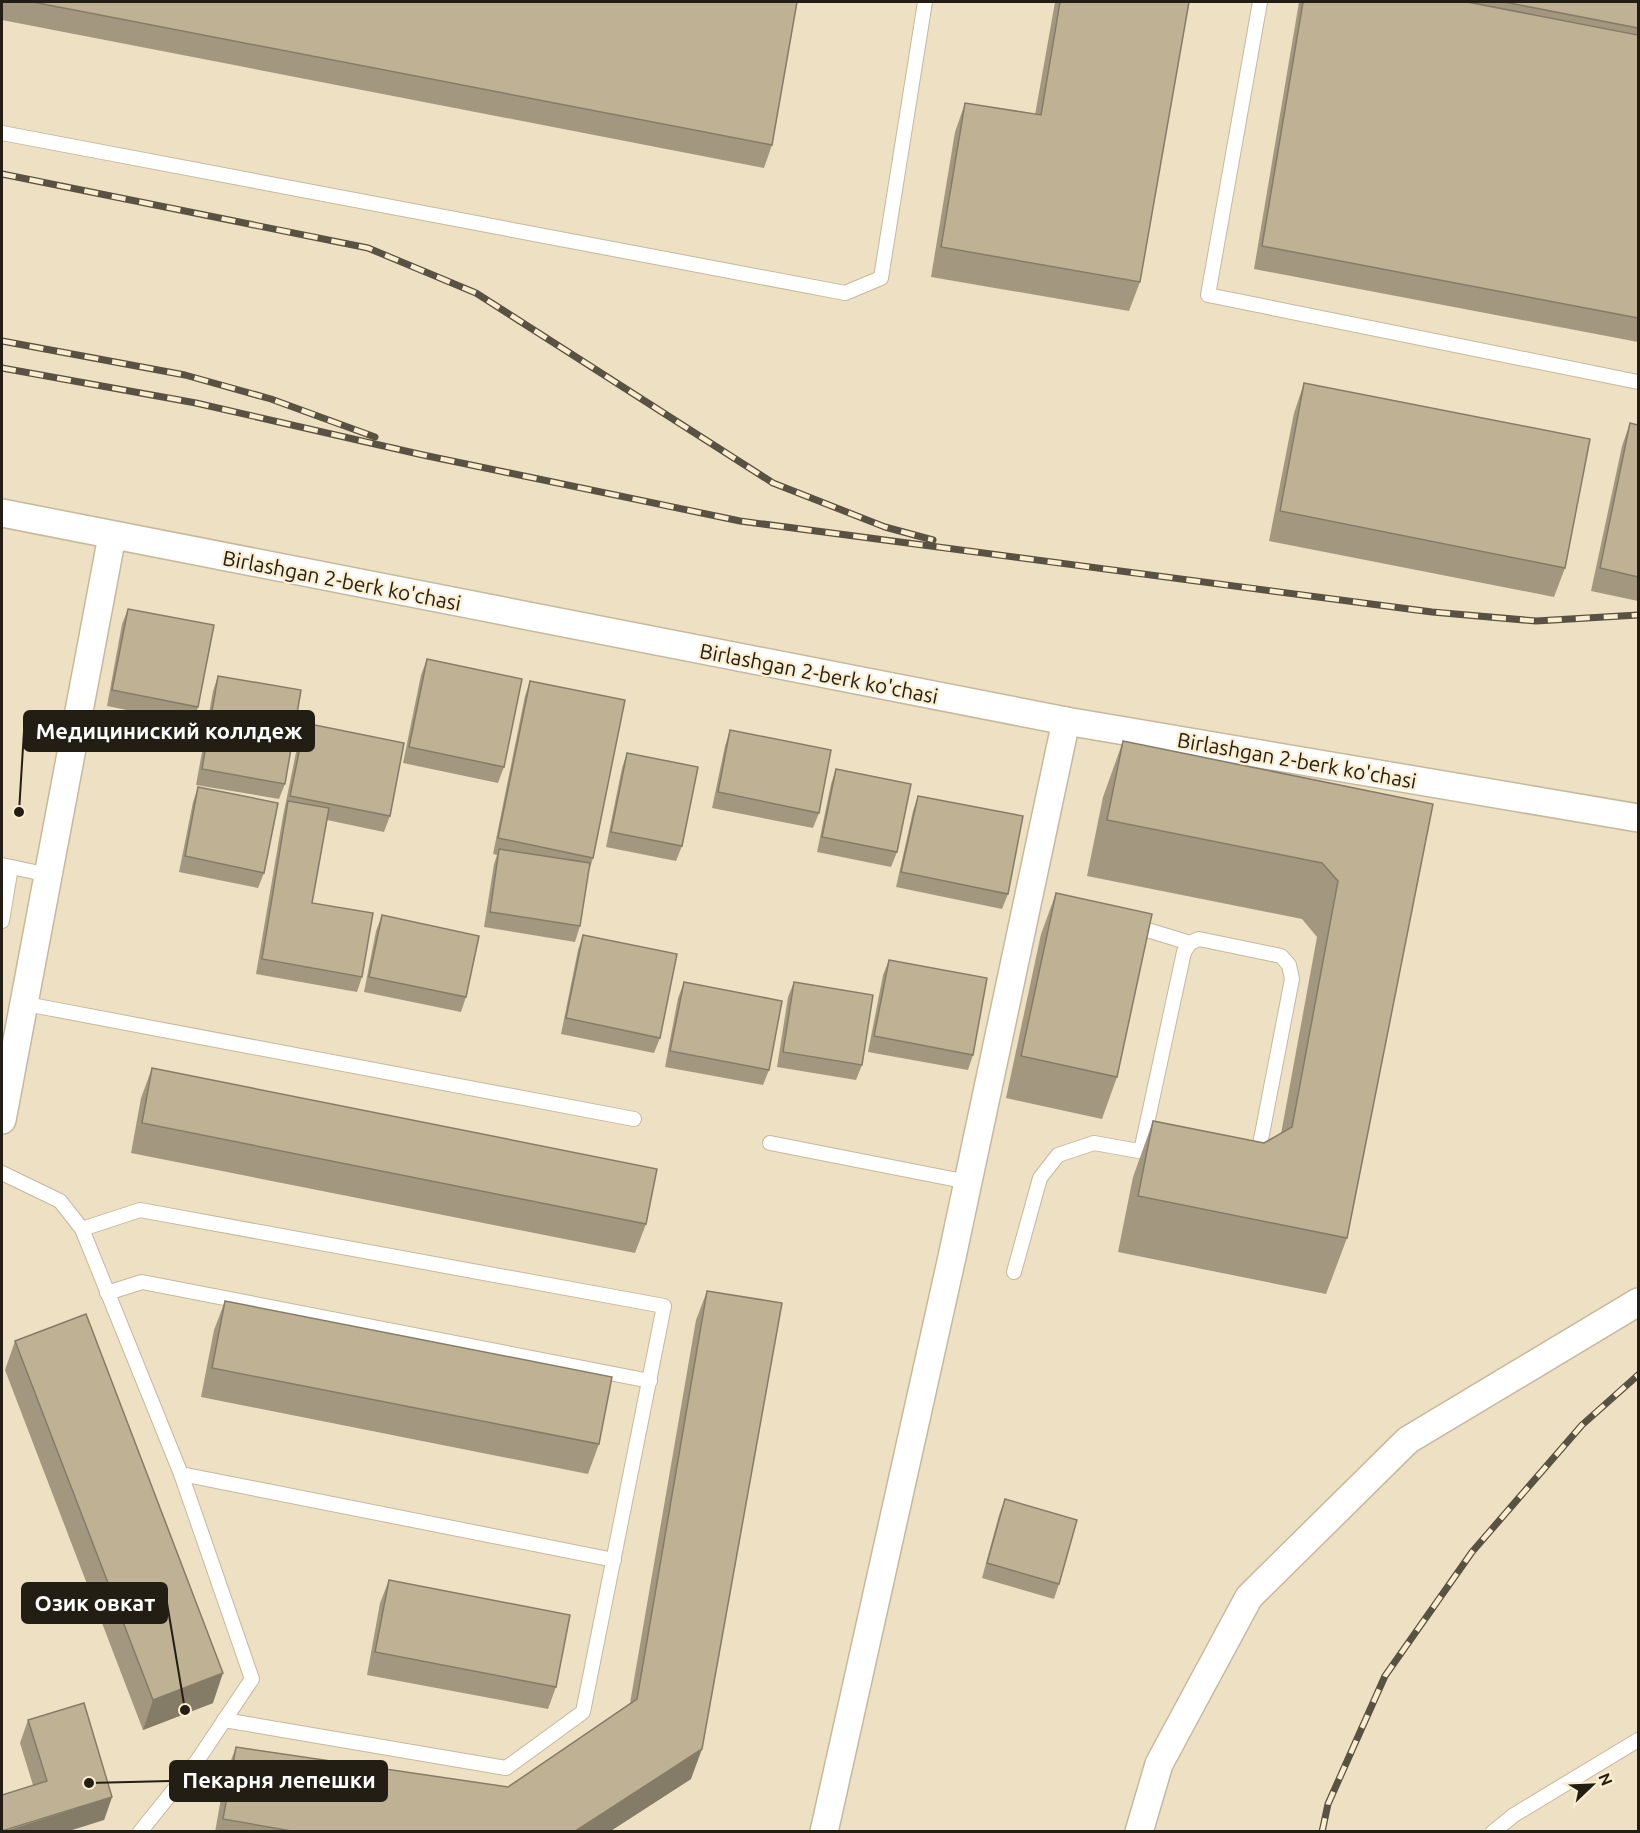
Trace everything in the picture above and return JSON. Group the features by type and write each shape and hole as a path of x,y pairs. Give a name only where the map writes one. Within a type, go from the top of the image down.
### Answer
{"street":[{"name":"Birlashgan 2-berk ko'chasi","path":"2,513 1066,721 1638,819"},
{"path":"2,1120 9,1051 26,1004 112,536"},
{"path":"824,1832 968,1182 1066,721"},
{"path":"1139,1832 1159,1764 1249,1597 1408,1440 1638,1302"}],"lane":[{"path":"2,134 845,293 881,278 925,2"},
{"path":"1260,2 1208,294 1638,382"},
{"path":"2,921 6,866 49,875"},
{"path":"1121,922 1190,943"},
{"path":"1141,1151 1184,952 1190,943 1199,939 1281,956 1289,965 1292,979 1259,1158 1251,1166 1240,1169"},
{"path":"26,1004 634,1119"},
{"path":"770,1143 968,1182"},
{"path":"1014,1272 1040,1178 1058,1155 1094,1143 1174,1157"},
{"path":"2,1173 60,1201 82,1229 181,1474 252,1679 197,1761 140,1832"},
{"path":"82,1229 140,1210 664,1306 583,1712 506,1768 224,1720"},
{"path":"107,1293 142,1282 650,1381"},
{"path":"181,1474 614,1560"},
{"path":"1493,1832 1514,1815 1638,1740"}],"building":[{"path":"33,2 797,2 772,145"},
{"path":"1060,2 1189,2 1140,282 941,247 965,103 1041,115"},
{"path":"1303,2 1467,2 1638,35 1638,318 1262,246"},
{"path":"1504,2 1638,2 1638,28"},
{"path":"1304,383 1590,439 1565,568 1280,511"},
{"path":"1630,423 1638,425 1638,577 1600,568"},
{"path":"128,609 214,625 198,707 112,690"},
{"path":"427,659 522,679 504,767 409,747"},
{"path":"218,676 301,690 285,784 202,769"},
{"path":"530,681 625,700 593,858 498,838"},
{"path":"305,723 404,743 390,816 290,796"},
{"path":"730,730 831,750 819,813 718,792"},
{"path":"1123,741 1433,804 1347,1238 1138,1196 1153,1121 1264,1143 1292,1127 1338,881 1322,863 1107,820"},
{"path":"627,753 698,767 682,846 611,832"},
{"path":"836,769 911,784 897,852 822,837"},
{"path":"198,787 278,803 264,873 185,856"},
{"path":"918,796 1023,816 1008,894 901,872"},
{"path":"288,801 329,808 312,903 373,913 362,977 262,959"},
{"path":"499,849 590,863 580,926 490,912"},
{"path":"1056,893 1152,914 1117,1077 1021,1056"},
{"path":"382,915 479,936 466,997 369,977"},
{"path":"583,935 677,954 660,1038 566,1018"},
{"path":"889,960 987,978 973,1055 874,1036"},
{"path":"684,982 782,1001 769,1070 670,1051"},
{"path":"794,982 873,995 862,1065 783,1052"},
{"path":"152,1068 657,1169 646,1224 142,1123"},
{"path":"707,1291 782,1303 702,1749 574,1832 297,1832 223,1819 236,1747 508,1787 637,1699"},
{"path":"225,1301 612,1377 599,1444 212,1368"},
{"path":"86,1314 223,1673 153,1700 15,1341"},
{"path":"1005,1499 1077,1520 1059,1584 987,1563"},
{"path":"389,1580 570,1615 556,1687 375,1652"},
{"path":"84,1703 112,1797 2,1831 2,1795 47,1781 28,1720"}],"railway":[{"path":"2,174 368,248 476,293 773,483 885,527 933,540"},
{"path":"2,341 185,375 271,399 375,437"},
{"path":"2,368 196,403 423,455 740,521 1432,612 1536,621 1638,615"},
{"path":"1322,1832 1328,1804 1385,1676 1472,1552 1582,1425 1638,1375"}],"place":[{"name":"Медициниский коллдеж","path":"19,812"},
{"name":"Озик овкат","path":"185,1710"},
{"name":"Пекарня лепешки","path":"89,1783"}]}
